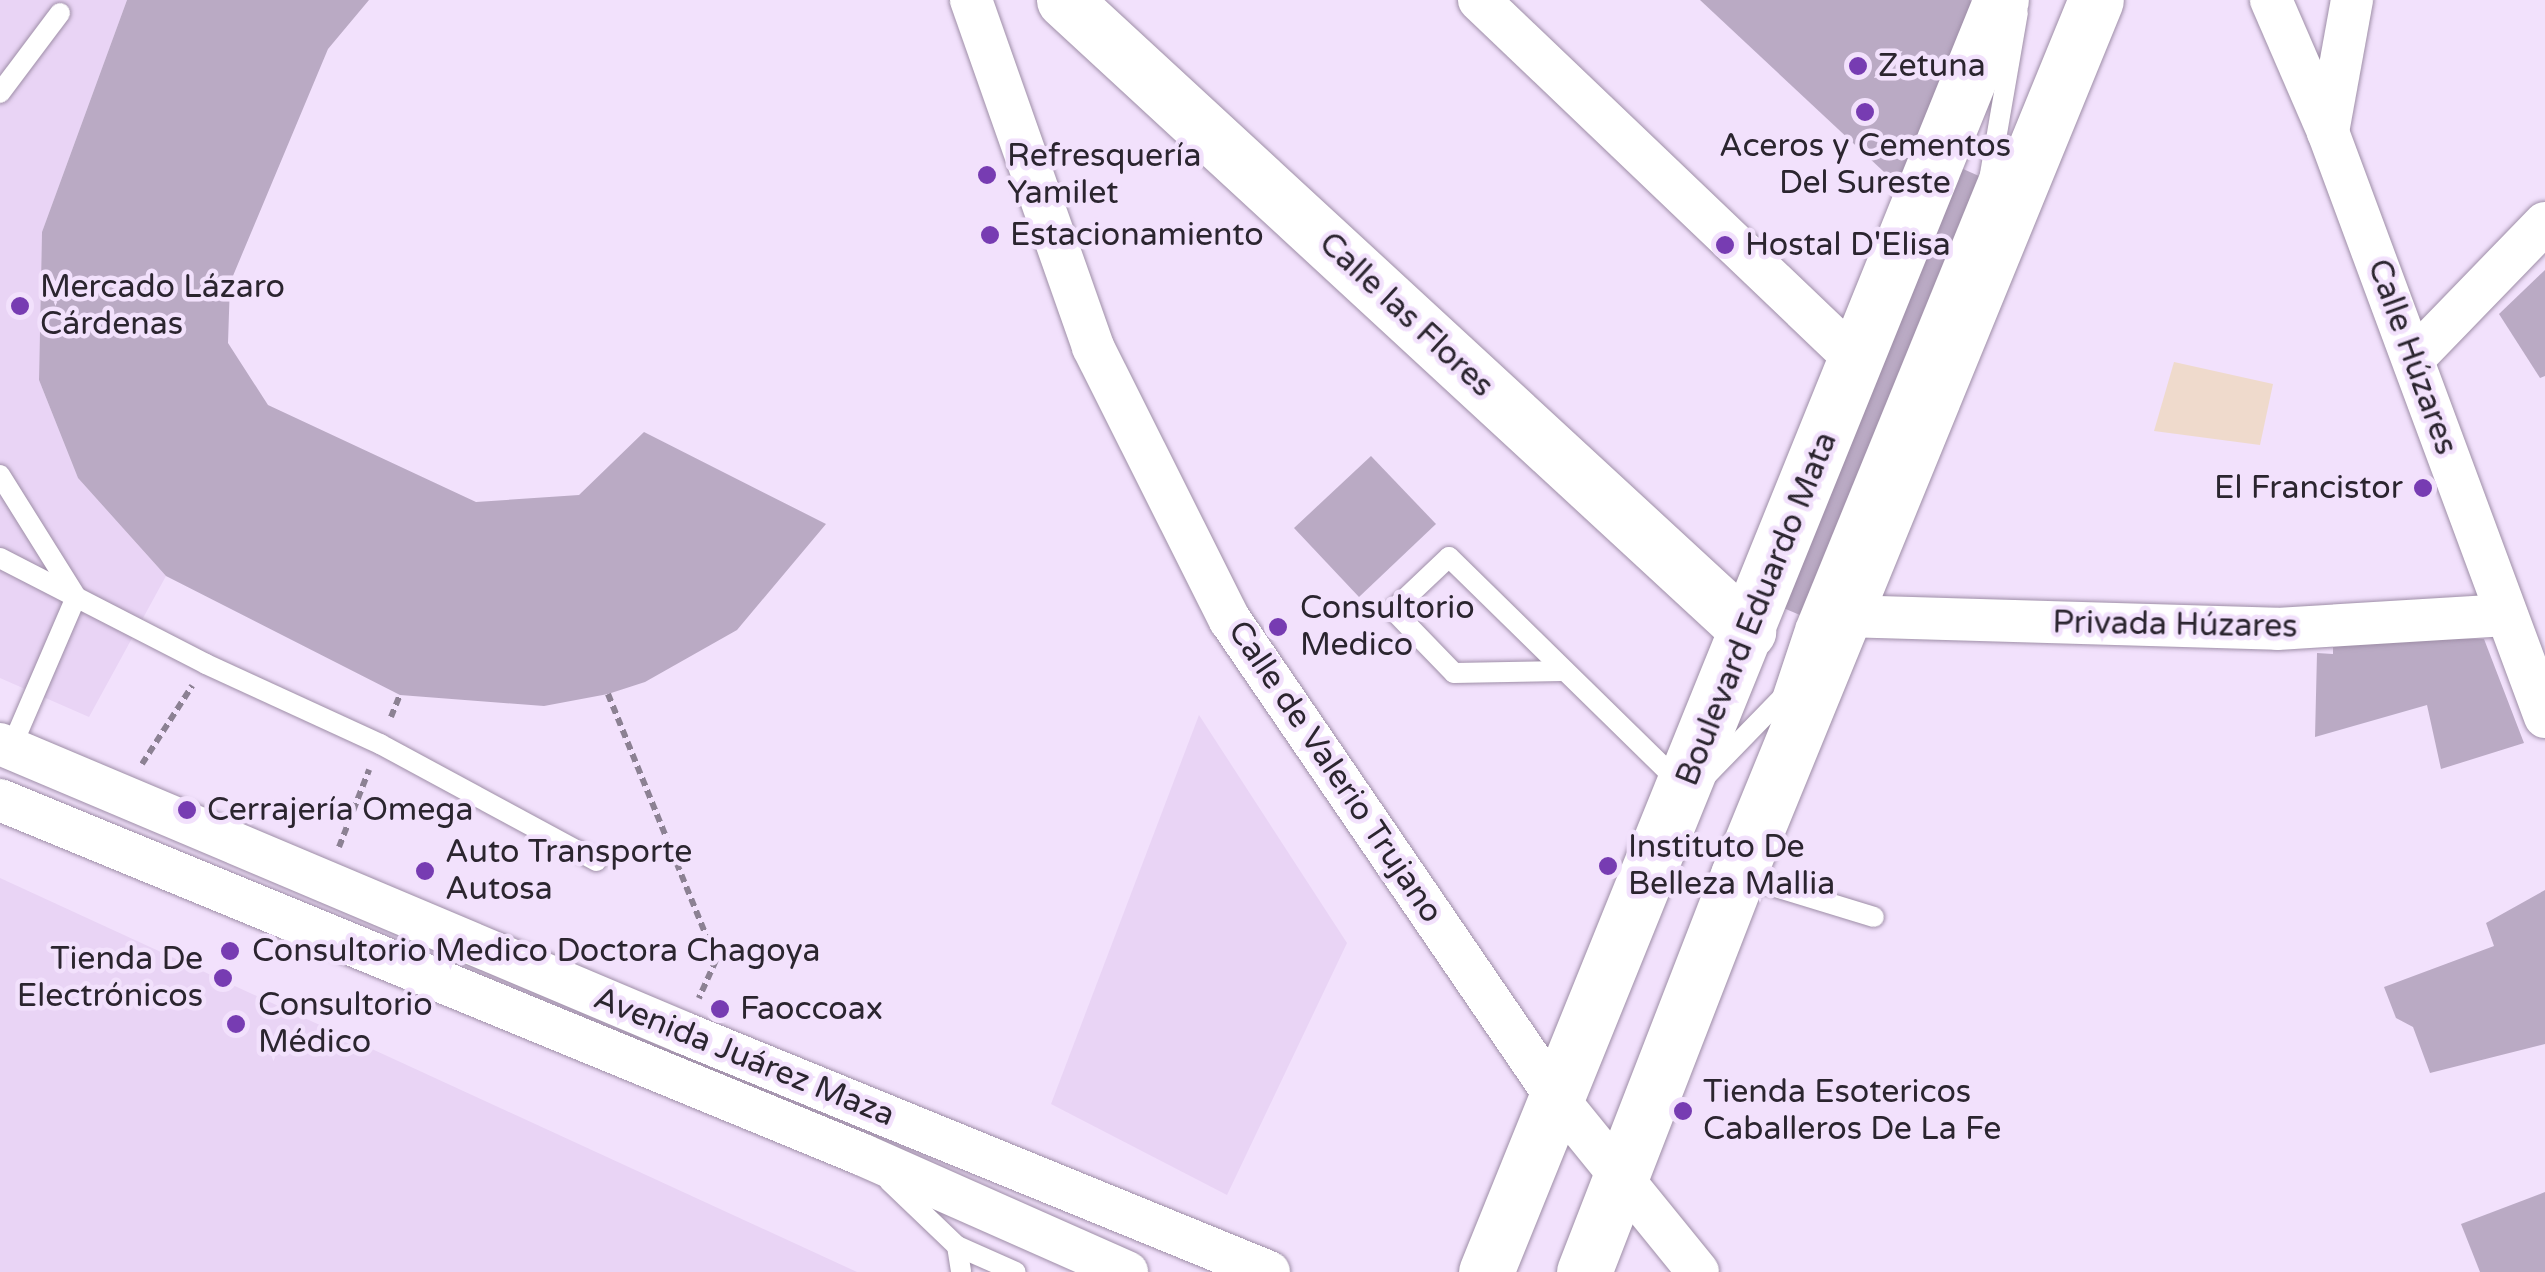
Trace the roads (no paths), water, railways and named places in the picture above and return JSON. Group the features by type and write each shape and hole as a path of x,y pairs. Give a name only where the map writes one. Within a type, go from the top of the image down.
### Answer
{"main road":[{"name":"Calle las Flores","path":"1064,0 1748,630"},
{"name":"Boulevard Eduardo Mata","path":"1486,1272 1682,796 2001,0"},
{"path":"1584,1272 1738,875 2096,0"}],"street":[{"name":"Calle de Valerio Trujano","path":"971,0 1092,347 1230,620 1556,1097 1623,1174 1698,1272"},
{"path":"1479,0 1857,361"},
{"name":"Calle Húzares","path":"2271,0 2328,132 2545,717"},
{"path":"2328,132 2352,0"},
{"path":"2414,358 2545,223"},
{"name":"Privada Húzares","path":"1844,616 2278,630 2507,615"},
{"name":"Avenida Juárez Maza","path":"4,755 122,796 684,1033 1269,1272"},
{"name":"Avenida Juárez Maza","path":"0,800 863,1155 1127,1272"}],"lane":[{"path":"1563,671 1454,672 1393,610 1449,557 1563,671 1682,796 1782,698 1806,626 1990,174 2019,0"},
{"path":"0,94 60,13"},
{"path":"0,476 76,597"},
{"path":"0,558 206,664 380,744 596,861"},
{"path":"4,755 76,597"},
{"path":"1738,875 1874,917"},
{"path":"863,1155 958,1246 1016,1272"},
{"path":"958,1246 962,1272"}],"place":[{"name":"Zetuna","path":"1858,66"},
{"name":"Aceros y Cementos Del Sureste","path":"1865,112"},
{"name":"Refresquería Yamilet","path":"987,175"},
{"name":"Estacionamiento","path":"990,235"},
{"name":"Hostal D'Elisa","path":"1725,245"},
{"name":"Mercado Lázaro Cárdenas","path":"20,306"},
{"name":"El Francistor","path":"2423,488"},
{"name":"Consultorio Medico","path":"1278,627"},
{"name":"Cerrajería Omega","path":"187,810"},
{"name":"Instituto De Belleza Mallia","path":"1608,866"},
{"name":"Auto Transporte Autosa","path":"425,871"},
{"name":"Consultorio Medico Doctora Chagoya","path":"230,951"},
{"name":"Tienda De Electrónicos","path":"223,978"},
{"name":"Faoccoax","path":"720,1009"},
{"name":"Consultorio Médico","path":"236,1024"},
{"name":"Tienda Esotericos Caballeros De La Fe","path":"1683,1111"}]}
